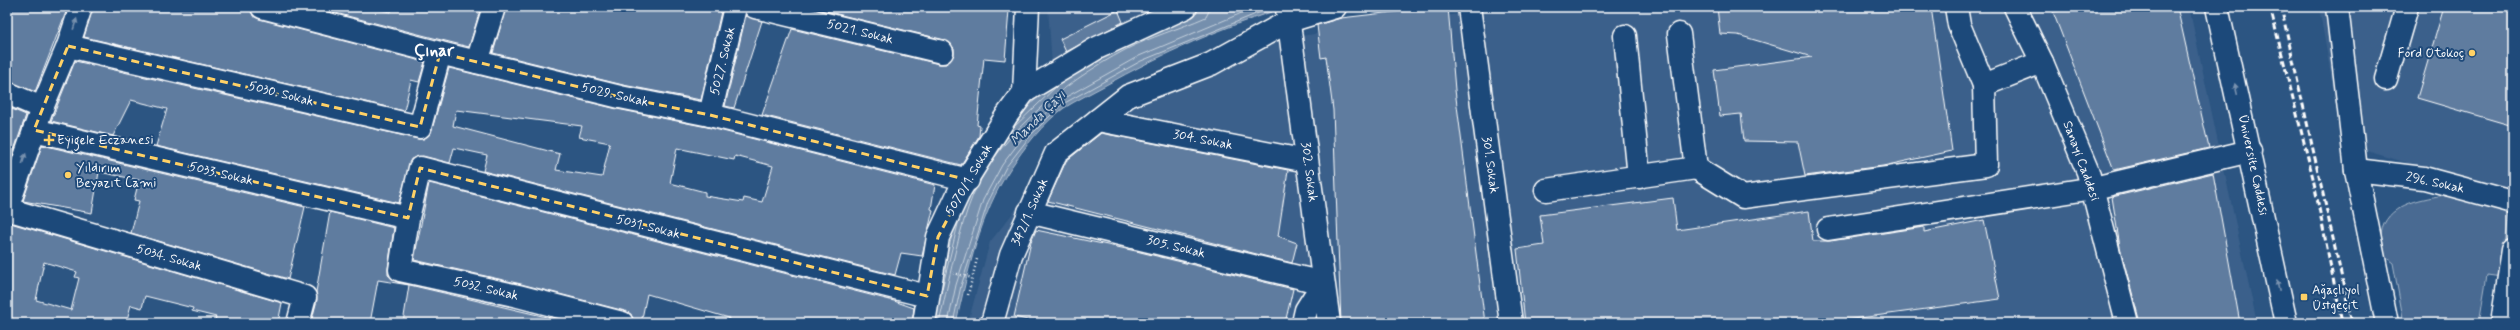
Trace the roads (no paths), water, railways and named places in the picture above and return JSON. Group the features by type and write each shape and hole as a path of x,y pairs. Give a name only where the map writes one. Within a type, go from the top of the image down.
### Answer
{"street":[{"path":"7,209 42,108 68,46 81,7"},
{"name":"5029. Sokak","path":"262,7 440,53 620,97 710,115 968,180"},
{"path":"477,62 494,7"},
{"name":"5027. Sokak","path":"710,115 736,7"},
{"name":"5021. Sokak","path":"755,7 942,52"},
{"path":"1024,92 1028,7"},
{"path":"1024,92 1097,48 1186,7"},
{"name":"342/1. Sokak","path":"992,323 1011,255 1056,153 1128,96 1211,64 1288,14 1335,7"},
{"name":"301. Sokak","path":"1469,7 1511,323"},
{"path":"1546,190 1696,168 1744,197 1986,165 1984,84 1959,25 1956,7"},
{"name":"Sanayi Caddesi","path":"2015,7 2042,62 2094,188 2127,323"},
{"name":"Üniversite Caddesi","path":"2217,7 2250,151 2286,323"},
{"path":"2337,7 2356,170 2387,323"},
{"path":"2386,80 2407,7"},
{"name":"302. Sokak","path":"1288,14 1329,323"},
{"path":"1679,34 1696,168"},
{"path":"1625,36 1639,177"},
{"name":"5030. Sokak","path":"68,46 420,127 440,53"},
{"path":"1984,84 2042,62"},
{"name":"5070/1. Sokak","path":"924,323 927,296 938,237 960,190 968,180 1007,116 1024,92"},
{"path":"7,93 42,108"},
{"name":"304. Sokak","path":"1098,120 1307,161"},
{"name":"5033. Sokak","path":"34,130 408,218"},
{"path":"1828,229 2094,188 2250,151"},
{"name":"5031. Sokak","path":"408,218 420,168 927,296"},
{"name":"296. Sokak","path":"2356,170 2424,178 2513,202"},
{"name":"5034. Sokak","path":"7,209 305,297 298,323"},
{"name":"305. Sokak","path":"1029,212 1323,283"},
{"name":"5032. Sokak","path":"408,218 400,270 518,296 622,323"},
{"path":"2502,323 2513,250"},
{"path":"1303,323 1306,310 1323,283"}],"water":[{"name":"Manda Çayı","path":"1206,7 1287,7 1216,32 1170,52 1079,99 1056,114 1034,136 1010,169 1000,186 976,243 956,323 930,323 960,204 1007,129 1034,101 1063,76 1122,42"}],"railway":[{"path":"2270,7 2313,178 2342,323"},
{"path":"2281,7 2352,323"}],"place":[{"name":"Ford Otokoç","path":"2472,53"},
{"name":"Eyigele Eczanesi","path":"49,140"},
{"name":"Yıldırım Beyazıt Cami","path":"68,175"},
{"name":"Ağaçlıyol Üstgeçit","path":"2304,297"}],"district":[{"name":"Çınar","path":"434,51"}]}
